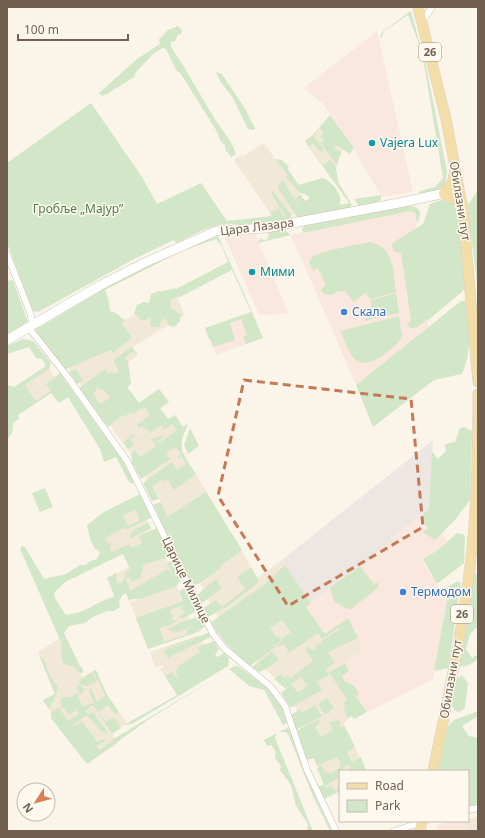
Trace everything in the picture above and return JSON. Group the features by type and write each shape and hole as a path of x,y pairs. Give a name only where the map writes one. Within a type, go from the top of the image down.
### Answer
{"main road":[{"name":"Обилазни пут","path":"418,7 446,120 462,204 467,246 478,382"},
{"path":"456,171 452,183 444,194 462,204"},
{"name":"Обилазни пут","path":"433,770 453,668 470,566 476,485 478,394"}],"street":[{"path":"422,22 432,7"},
{"name":"Цара Лазара","path":"7,340 125,273 216,231 266,228 459,190"},
{"path":"7,254 31,315 30,327"},
{"name":"Царице Милице","path":"30,327 67,376 127,461 213,634 225,649 271,687 285,706 307,770 336,831"},
{"path":"394,831 423,824"}],"highlighted area":[{"path":"244,380 411,399 423,527 288,606 218,496"}],"shaded area":[{"path":"377,31 413,192 382,197 343,131 322,103 304,88"},
{"path":"330,115 347,138 332,179 305,141 313,135"},
{"path":"264,143 311,210 275,220 235,162 235,159 241,155 242,157"},
{"path":"411,211 415,213 428,327 356,385 291,235"},
{"path":"254,231 289,314 259,315 224,235"},
{"path":"175,290 184,315 133,347 138,355 128,362 131,384 127,387 139,403 159,389 169,402 160,408 168,419 175,415 183,427 188,424 181,441 183,453 226,524 167,518 159,498 136,461 42,332 101,292 117,325"},
{"path":"251,313 263,338 216,355 205,328"},
{"path":"47,366 61,386 21,413 7,392"},
{"path":"433,440 429,509 391,538 393,540 311,603 282,560"},
{"path":"135,497 173,574 116,597 107,578 129,567 123,554 109,560 99,539 113,507"},
{"path":"426,512 449,544 424,563 444,597 448,595 433,679 367,712 356,696 347,701 329,673 364,650 348,618 325,634 306,607 392,540 391,538"},
{"path":"235,538 257,578 282,560 311,603 306,607 325,634 348,618 364,650 329,673 347,700 367,712 354,719 351,716 344,723 366,770 339,770 339,792 329,797 292,698 282,684 247,653 218,618 192,567"},
{"path":"177,586 195,633 148,649 130,602"},
{"path":"63,636 83,677 96,670 107,695 127,723 112,734 118,743 87,764 51,718 51,712 43,700 55,694 38,652"},
{"path":"197,636 210,650 196,685 178,696 160,669 164,667 163,665 155,667 150,652"},
{"path":"478,816 478,831 468,831 464,822 469,822 469,819"},
{"path":"450,822 464,822 468,831 438,831 437,825"}],"green space":[{"path":"411,11 426,66 447,171 445,185 440,190 418,195 420,191 435,187 443,178 422,52 408,15 384,31 381,38 380,36 383,31"},
{"path":"178,26 182,30 181,34 178,35 175,41 171,42 171,47 230,141 236,155 231,157 225,149 225,145 221,142 216,130 181,74 176,70 166,49 163,48 153,54 136,72 134,77 107,94 102,96 99,93 137,59 160,44 159,39 168,30"},
{"path":"216,72 222,74 244,107 255,128 254,130 248,129 233,98 220,81"},
{"name":"Гробље „Мајур”","path":"91,103 142,177 157,204 201,183 227,221 272,216 270,213 279,208 284,217 286,217 271,193 273,191 292,216 285,220 267,224 227,224 213,226 176,243 174,240 136,258 38,312 33,311 7,243 7,163"},
{"path":"330,115 354,148 350,154 336,145 334,148 341,152 337,165 318,139 322,142 324,140 321,137 324,132 320,128 314,136 324,150 321,152 313,143 309,146 323,165 331,160 336,167 338,182 352,205 349,209 302,218 297,217 278,188 279,184 283,180 300,209 295,198 301,195 305,201 310,198 305,194 300,193 286,177 287,175 275,159 282,160 289,167 288,170 299,185 323,178 330,182 336,189 340,197 340,205 349,203 305,141 313,135"},
{"path":"478,190 478,289 467,206"},
{"path":"381,195 381,200 378,202 359,206 354,199"},
{"path":"441,200 451,203 457,211 467,284 462,292 427,321 427,319 417,327 412,328 407,325 411,320 401,253 395,252 391,244 423,224 430,204"},
{"path":"410,206 417,208 420,212 420,217 417,223 415,213 411,211 303,233 302,228 307,224"},
{"path":"283,229 291,235 258,243 260,238 263,240 268,239 269,231"},
{"path":"218,236 263,338 246,344 243,336 247,335 241,319 230,323 235,340 213,347 209,339 205,328 251,312 232,270 178,298 177,296 171,300 170,307 181,315 180,321 174,327 169,326 167,321 162,318 159,327 152,327 150,325 150,317 146,320 141,320 134,313 137,305 143,302 149,303 151,294 174,288 176,289 228,262 222,246 216,239 181,252"},
{"path":"370,242 384,249 388,255 393,269 396,292 370,299 365,293 354,302 344,290 342,292 337,291 332,295 323,294 321,289 326,286 318,268 313,271 309,262 313,256 331,250"},
{"path":"179,252 105,290 108,297 110,311 116,313 125,320 121,323 132,337 113,353 110,350 66,369 35,331 37,326 40,327 128,274"},
{"path":"7,281 13,281 28,322 7,336"},
{"path":"396,293 399,313 364,321 371,309 371,300"},
{"path":"461,301 466,301 469,338 468,355 462,374 434,380 373,427 356,385"},
{"path":"399,316 402,336 401,339 385,354 367,363 361,363 351,355 340,331"},
{"path":"23,339 33,341 51,363 49,369 25,385 36,401 51,391 46,384 60,373 123,461 134,482 131,484 129,482 116,457 104,462 100,449 68,397 59,403 51,393 18,415 19,419 13,423 12,433 7,440 7,385 14,387 46,366 42,359 36,358 29,347 7,354 7,346"},
{"path":"132,347 138,355 133,352 125,358 128,362 131,384 127,387 139,403 159,389 169,402 160,408 168,419 175,415 183,427 188,424 182,439 182,450 187,461 196,474 174,490 168,480 164,482 162,479 152,487 159,499 152,501 143,483 172,462 177,470 186,464 182,457 178,459 177,457 181,454 176,447 166,453 170,459 141,479 132,463 131,453 135,450 140,457 156,446 151,439 166,435 157,441 159,443 177,430 172,424 163,431 164,428 161,425 128,449 123,442 133,434 135,436 130,439 134,444 150,432 147,428 144,429 142,426 139,428 137,425 150,415 144,406 133,414 131,412 124,417 123,415 108,427 79,388 105,369 109,374 112,371 114,374 119,371 113,360","holes":["94,387 104,390 110,398 100,404 93,394 97,390"]},
{"path":"108,364 77,384 69,372 76,369 83,380"},
{"path":"464,427 472,431 470,500 455,520 435,540 423,532 428,528 420,517 429,509 432,451 438,459 446,451 445,444 455,442 460,428"},
{"path":"190,428 199,446 188,454 184,445"},
{"path":"45,488 53,507 40,512 32,493"},
{"path":"138,489 152,517 128,529 124,528 105,538 109,544 112,543 110,547 112,552 129,544 131,548 142,543 139,536 157,528 166,550 170,553 166,559 165,558 143,565 143,572 140,574 142,577 132,582 129,577 126,578 130,591 168,569 173,575 167,563 172,560 182,578 177,586 140,599 132,599 129,601 126,593 119,601 120,607 114,611 107,611 91,618 85,623 69,626 64,633 80,666 83,669 83,673 78,672 73,666 66,665 62,662 61,642 20,549 22,546 25,547 44,579 66,574 80,565 86,565 90,561 97,559 100,553 95,549 90,539 87,525 104,512 140,494","holes":["140,507 135,510 140,520 128,526 123,516","123,554 130,569 126,573 124,580 119,583 117,583 116,573 107,578 114,595 113,597 83,611 65,614 55,598 54,593 65,582"]},
{"path":"206,492 242,550 220,566 221,568 195,585 189,579 153,505 161,502 167,517"},
{"path":"148,523 151,528 129,539 132,531"},
{"path":"457,533 463,534 465,537 464,563 437,584 423,559 437,551"},
{"path":"285,565 311,603 306,607 325,634 348,618 358,638 328,652 335,662 325,670 328,673 345,663 349,671 342,676 345,681 354,686 359,694 356,696 367,712 354,719 352,716 348,718 343,708 346,707 343,703 347,700 330,674 317,682 322,690 292,707 290,707 281,693 291,685 285,688 274,679 281,674 284,678 288,675 290,678 313,661 305,649 308,647 315,651 316,644 321,644 322,640 339,630 338,628 322,639 318,633 279,660 289,652 284,644 278,647 283,638 291,632 282,620 270,628 277,637 279,636 281,639 278,646 272,644 276,647 250,666 228,646 210,623 265,584","holes":["301,677 307,686 298,693 291,684"]},
{"path":"360,566 374,584 377,582 379,587 351,609 345,608 334,601 330,588"},
{"path":"251,567 259,581 258,583 228,606 208,617 203,608 216,600 222,607 245,589 237,577"},
{"path":"473,570 478,577 478,626 470,634 466,649 472,658 477,655 478,659 466,666 457,666"},
{"path":"216,579 222,588 201,604 197,595"},
{"path":"458,581 461,583 448,668 434,671 448,595 444,597 441,591"},
{"path":"185,588 198,611 180,619 179,616 184,614 181,606 170,610 173,621 179,619 168,627 167,625 160,628 164,642 188,634 187,630 192,626 175,633 174,631 171,632 169,629 179,623 201,616 205,626 198,632 148,649 136,618 183,601 179,591"},
{"path":"208,633 211,635 209,638 173,655 168,659 164,650 199,638 159,650"},
{"path":"214,641 219,649 215,655 217,657 224,653 229,658 228,666 132,724 124,725 177,695 165,676 172,672 176,677 178,676 175,671 178,669 177,667 200,652 198,648 195,648"},
{"path":"277,648 273,652 279,660 259,672 252,667"},
{"path":"39,655 44,660 51,678 58,687 55,698 49,709 43,700 55,694"},
{"path":"238,666 270,691 283,707 286,716 286,724 283,725 264,690 249,686 229,669"},
{"path":"96,670 107,695 119,712 115,714 108,705 98,712 106,722 114,717 121,728 112,734 93,705 85,711 89,715 93,712 108,733 102,732 87,715 73,725 74,726 82,721 97,742 103,739 105,741 97,746 100,750 115,738 224,673 149,719 87,764 51,718 51,712 62,706 60,702 62,698 71,697 79,692 76,686 79,684 84,689 82,693 78,694 82,707 94,703 89,691 91,687 97,702 105,696 93,671","holes":["63,707 69,715 76,710 79,714 68,721 60,709"]},
{"path":"92,672 96,682 87,686 78,681"},
{"path":"462,675 468,683 465,708 459,712 455,711 452,706 457,679"},
{"path":"327,698 334,708 329,711 330,713 324,714 318,704"},
{"path":"315,705 322,716 296,730 291,715 300,709 302,713"},
{"path":"478,711 478,716 462,726 469,736 478,738 478,804 469,806 469,770 438,770 448,726 454,720"},
{"path":"318,720 320,721 315,727 321,737 333,730 329,722 340,720 340,728 344,726 355,747 347,752 352,762 361,757 366,770 348,770 351,768 349,764 342,770 339,770 339,778 325,786 326,788 331,785 335,791 339,789 339,792 324,799 318,786 324,785 317,768 321,765 325,772 327,771 330,774 340,768 339,765 342,764 337,757 317,766 314,758 307,760 296,731"},
{"path":"287,728 291,730 318,802 332,831 330,831 312,794 289,736 286,732 279,732"},
{"path":"277,733 275,738 313,831 307,831 308,824 296,806 291,785 280,770 281,766 275,758 276,752 271,745 267,746 264,740"}],"place":[{"name":"Vajera Lux","path":"372,143"},
{"name":"Мими","path":"252,272"},
{"name":"Скала","path":"344,312"},
{"name":"Термодом","path":"403,592"}]}
